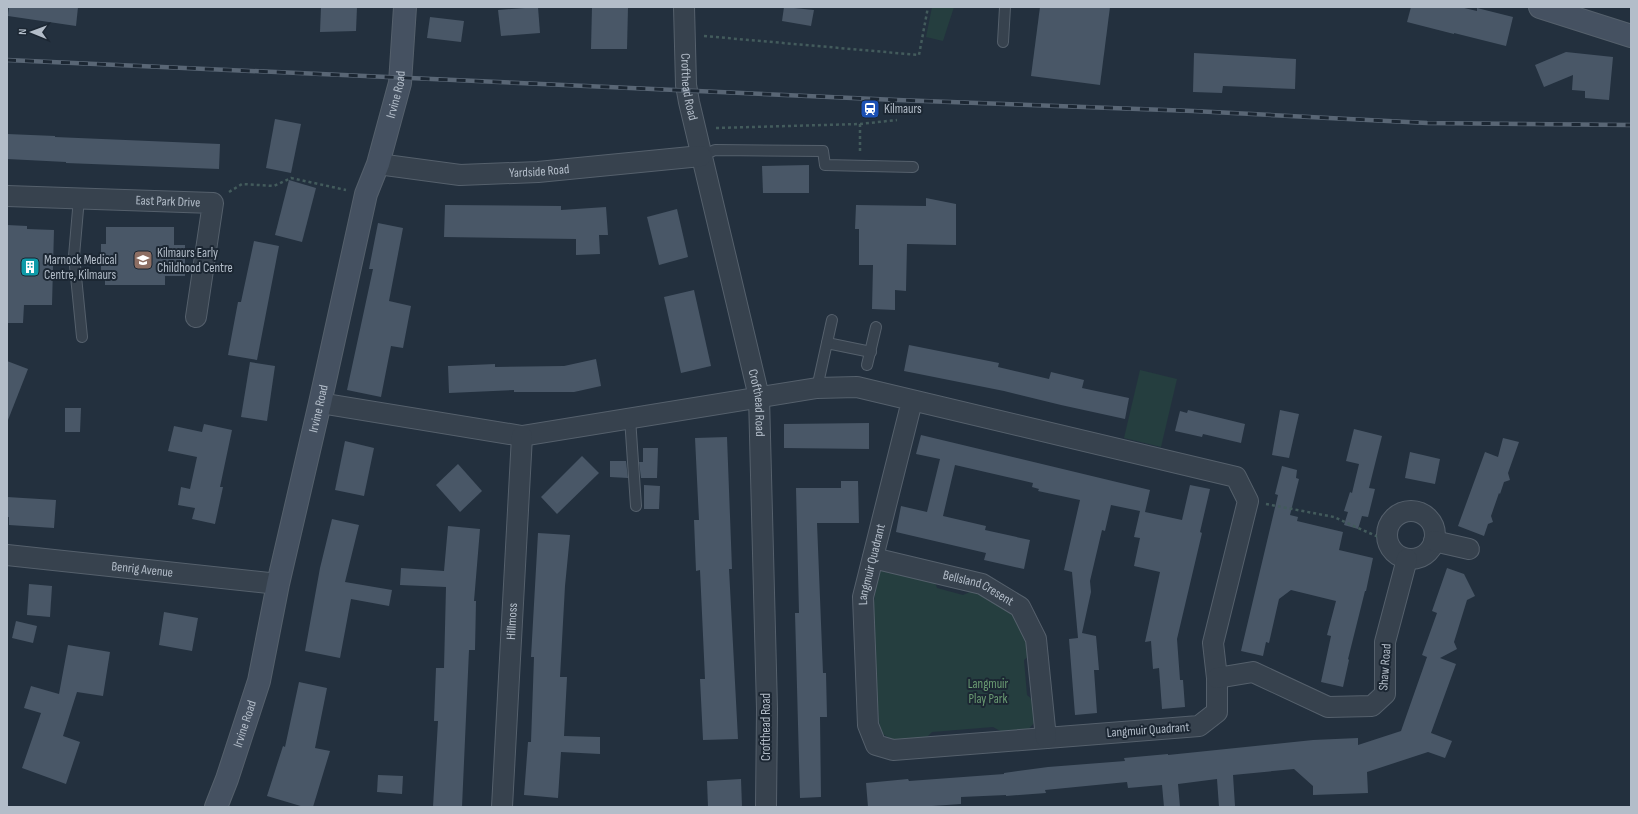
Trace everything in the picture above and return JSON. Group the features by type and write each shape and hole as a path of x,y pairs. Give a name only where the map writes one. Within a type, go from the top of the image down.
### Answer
{"street":[{"name":"Irvine Road","path":"216,807 228,779 258,681 278,584 366,194 378,164 400,83 405,7"},
{"name":"Crofthead Road","path":"684,7 683,34 686,85 708,153 725,252 759,397 767,709 766,807"},
{"path":"1540,7 1631,36"},
{"name":"Yardside Road","path":"378,164 468,174 538,172 708,153"},
{"name":"East Park Drive","path":"7,196 213,203 196,317"},
{"path":"320,403 522,436 817,388 857,387 1236,477 1248,501"},
{"name":"Langmuir Quadrant","path":"912,401 863,597 868,725 876,745 893,750 1199,726 1217,712 1218,678 1213,643 1248,501"},
{"name":"Hillmoss","path":"502,807 522,436"},
{"path":"1407,511 1417,512 1427,516 1435,532 1431,549 1416,559 1407,559 1398,556 1391,550 1387,541 1387,532 1390,522 1397,515 1407,511"},
{"path":"1434,541 1469,549"},
{"name":"Benrig Avenue","path":"7,555 278,584"},
{"name":"Bellsland Cresent","path":"873,558 982,584 1020,607 1036,639 1046,738"},
{"name":"Shaw Road","path":"1218,678 1253,672 1328,707 1372,706 1385,694 1385,642 1407,559"}],"lane":[{"path":"1003,42 1004,7"},
{"path":"708,153 823,151 825,165 914,167"},
{"path":"79,198 74,256 82,337"},
{"path":"817,388 832,320"},
{"path":"868,365 876,328"},
{"path":"827,343 871,352"},
{"path":"630,418 636,506"}],"path":[{"path":"683,34 919,55 928,7"},
{"path":"708,153 713,128 860,124 898,120"},
{"path":"860,124 860,145"},
{"path":"242,184 274,186 291,178 366,194"},
{"path":"1248,501 1334,517 1387,541"}],"green space":[{"path":"932,7 954,7 943,41 926,37"},
{"path":"1140,370 1177,379 1161,447 1124,438"},
{"name":"Langmuir Play Park","path":"879,564 934,580 937,588 963,595 974,590 1013,613 1026,632 1030,655 1024,660 1027,695 1033,700 1035,722 1027,731 1004,733 993,727 932,732 923,741 895,742 880,732 871,625"}],"building":[{"path":"9,7 78,7 76,26 8,16"},
{"path":"321,7 357,7 356,31 320,32"},
{"path":"538,7 540,33 501,36 498,10"},
{"path":"592,7 628,7 627,49 591,49"},
{"path":"784,7 814,10 811,26 782,21"},
{"path":"1040,7 1110,7 1100,85 1031,76"},
{"path":"1411,7 1460,7 1477,11 1477,8 1513,17 1506,46 1407,22"},
{"path":"430,17 464,21 461,42 427,38"},
{"path":"1566,52 1613,57 1609,100 1585,98 1585,91 1572,90 1573,75 1544,87 1535,65"},
{"path":"1194,53 1296,59 1295,89 1223,86 1222,93 1193,92"},
{"path":"275,119 301,124 291,173 266,168"},
{"path":"7,134 220,144 219,169 66,163 7,159"},
{"path":"809,165 809,193 763,193 762,166"},
{"path":"289,180 316,188 302,242 275,235"},
{"path":"926,198 956,204 956,245 907,244 906,291 895,290 895,310 872,309 873,265 859,265 859,229 855,229 856,205 926,206"},
{"path":"445,205 561,206 561,210 606,207 608,235 599,235 600,254 576,255 576,239 444,237"},
{"path":"677,209 688,257 659,265 647,217"},
{"path":"378,223 403,228 389,301 411,306 403,348 391,346 381,397 347,390 373,269 369,269"},
{"name":"Marnock Medical Centre, Kilmaurs","path":"7,225 27,226 27,229 54,230 52,305 24,305 23,323 7,323"},
{"name":"Kilmaurs Early Childhood Centre","path":"106,227 174,227 174,245 185,245 185,276 165,276 165,285 105,285 105,275 101,275 101,244 106,244"},
{"path":"254,241 279,246 257,360 228,355 238,302 241,302"},
{"path":"694,290 711,366 681,373 664,297"},
{"path":"909,345 999,363 998,367 1049,379 1051,372 1084,380 1082,388 1129,398 1125,419 1004,391 904,371"},
{"path":"596,359 601,386 574,392 514,392 514,390 449,393 448,366 495,364 495,367 564,366"},
{"path":"7,361 28,369 8,420 7,420"},
{"path":"250,362 275,366 267,421 241,417"},
{"path":"65,408 81,408 80,432 65,432"},
{"path":"1188,410 1245,424 1241,443 1203,434 1202,437 1175,431 1180,411 1187,413"},
{"path":"1280,410 1299,414 1289,458 1272,455"},
{"path":"869,423 869,449 784,448 784,424"},
{"path":"204,424 232,430 220,487 223,487 215,524 192,519 195,508 178,505 181,487 190,489 197,457 168,451 174,426 202,432"},
{"path":"1354,429 1382,436 1369,488 1375,489 1368,517 1362,516 1358,529 1344,525 1348,512 1344,511 1350,492 1352,493 1359,464 1346,461"},
{"path":"921,435 1150,490 1145,512 1182,520 1190,485 1210,489 1200,532 1202,533 1177,639 1180,680 1183,680 1185,707 1162,709 1159,668 1153,669 1151,641 1145,642 1160,572 1134,566 1140,538 1134,537 1140,511 1111,505 1105,531 1102,530 1090,581 1091,592 1082,633 1096,636 1099,670 1094,670 1097,713 1075,715 1069,639 1078,638 1072,572 1064,570 1080,500 1038,491 1039,489 1032,487 1033,483 955,465 943,516 986,526 985,530 1030,540 1024,569 984,560 986,553 896,532 901,506 927,512 940,459 916,454"},
{"path":"727,437 732,569 729,569 738,739 703,740 700,679 705,679 700,570 696,571 694,520 699,520 695,438"},
{"path":"1503,438 1519,442 1508,473 1510,480 1504,482 1491,516 1493,522 1488,524 1484,536 1458,526 1485,452 1498,457"},
{"path":"345,441 374,448 364,496 335,490"},
{"path":"643,448 658,448 657,478 641,478 639,462 643,462"},
{"path":"1410,452 1440,459 1435,484 1405,478"},
{"path":"582,456 599,473 557,514 541,497"},
{"path":"610,461 626,461 628,478 610,477"},
{"path":"458,464 482,491 460,512 436,485"},
{"path":"1282,466 1297,470 1296,478 1299,479 1290,515 1298,517 1297,521 1343,532 1339,550 1373,558 1348,659 1343,687 1321,682 1331,636 1327,635 1336,601 1291,590 1279,599 1269,643 1266,642 1263,656 1241,651 1278,495 1275,494"},
{"path":"841,481 858,481 859,523 817,523 823,673 826,673 827,717 820,717 821,797 800,798 795,613 799,613 796,488 841,488"},
{"path":"644,485 660,486 659,509 644,509"},
{"path":"7,497 56,500 54,528 9,525 9,517 7,517"},
{"path":"332,519 359,525 345,582 392,590 389,606 351,599 340,658 305,651 320,568"},
{"path":"448,526 480,529 474,601 476,601 475,650 469,650 462,807 433,807 438,721 434,721 436,668 444,668 446,587 400,585 401,568 444,571"},
{"path":"538,533 570,535 565,586 560,677 567,677 564,736 600,737 600,754 561,752 558,798 524,795 528,742 531,742 534,657 531,657"},
{"path":"1447,568 1464,574 1475,596 1467,600 1454,642 1457,649 1440,658 1456,664 1431,733 1452,741 1445,758 1428,752 1367,772 1368,793 1313,795 1313,786 1294,769 1233,775 1235,806 1219,807 1217,779 1178,784 1180,807 1164,807 1162,785 1128,788 1127,782 1045,790 1046,793 961,797 961,804 918,807 868,807 866,783 908,779 909,781 1004,774 1048,767 1125,761 1124,758 1313,740 1358,738 1358,745 1401,731 1427,657 1422,655 1437,613 1432,611"},
{"path":"29,584 52,586 50,617 27,615"},
{"path":"164,612 198,618 192,651 159,645"},
{"path":"16,621 37,626 33,643 12,638"},
{"path":"68,645 110,652 103,696 77,692 63,736 80,742 66,784 22,768 41,713 24,708 31,686 59,694"},
{"path":"299,682 327,688 315,748 330,751 313,807 304,807 267,796 283,746 285,747"},
{"path":"378,775 403,776 402,794 377,792"},
{"path":"741,779 742,807 708,807 707,781"}],"railway":[{"path":"7,60 897,100 1193,111 1427,123 1631,125"}],"place":[{"name":"Kilmaurs","path":"870,109"},
{"name":"Kilmaurs Early Childhood Centre","path":"143,260"},
{"name":"Marnock Medical Centre, Kilmaurs","path":"30,267"}]}
